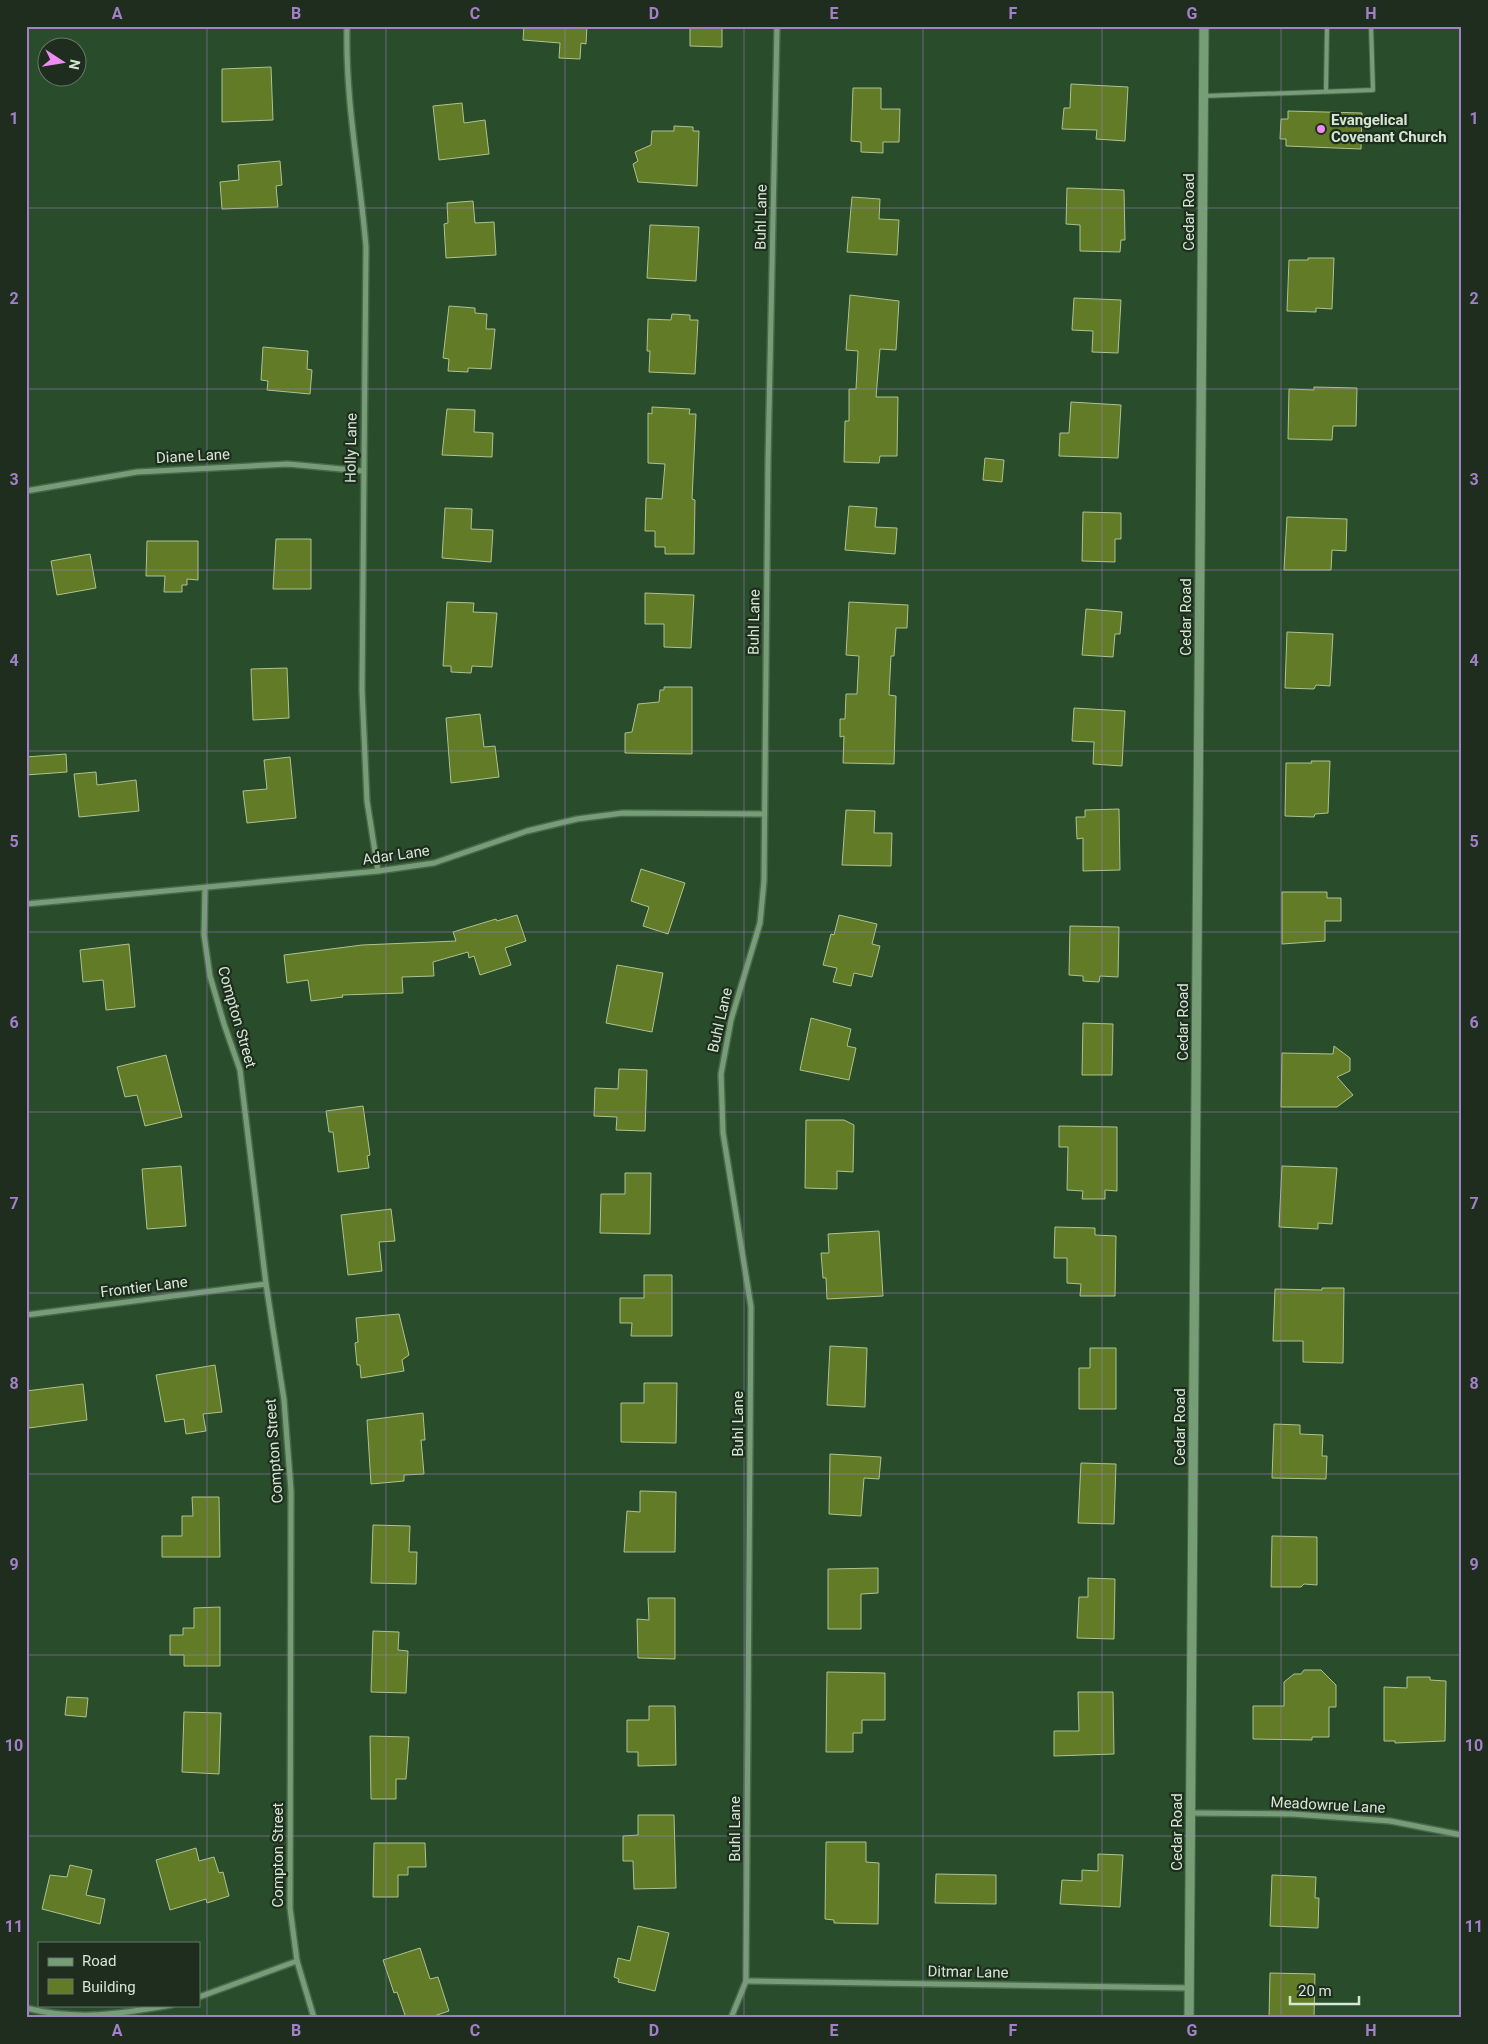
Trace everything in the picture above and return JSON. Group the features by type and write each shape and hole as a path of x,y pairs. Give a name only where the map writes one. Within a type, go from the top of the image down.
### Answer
{"street":[{"name":"Holly Lane","path":"347,26 346,66 362,188 366,247 362,690 367,802 378,871"},
{"name":"Buhl Lane","path":"731,2018 746,1981 751,1307 723,1133 721,1074 731,1020 760,923 764,881 768,461 777,26"},
{"name":"Cedar Road","path":"1189,2018 1204,26"},
{"name":"Diane Lane","path":"26,491 137,472 288,464 363,471"},
{"name":"Adar Lane","path":"26,904 378,871 434,863 528,831 577,819 623,813 764,814"},
{"name":"Compton Street","path":"205,888 204,935 210,976 240,1070 266,1284 284,1400 291,1491 290,1908 297,1961 314,2018"},
{"name":"Frontier Lane","path":"26,1315 266,1284"},
{"name":"Meadowrue Lane","path":"1191,1813 1293,1814 1390,1821 1462,1835"},
{"path":"200,1997 297,1961"},
{"name":"Ditmar Lane","path":"746,1981 1190,1988"},
{"path":"26,2008 53,2015 112,2016 165,2006"}],"lane":[{"path":"1326,90 1327,26"},
{"path":"1204,96 1326,90 1373,90 1371,26"}],"building":[{"path":"524,26 587,26 586,44 581,43 580,59 559,58 560,43 523,40"},
{"path":"690,26 722,26 722,47 690,46"},
{"path":"271,67 273,120 222,122 222,69"},
{"path":"1071,84 1128,87 1125,141 1096,139 1097,130 1062,129 1064,108 1070,108"},
{"path":"853,88 881,88 881,109 900,109 899,142 883,142 883,153 861,152 861,142 851,141"},
{"path":"462,103 464,123 485,120 489,154 439,160 433,106"},
{"name":"Evangelical Covenant Church","path":"1288,111 1362,113 1361,149 1286,146 1286,139 1280,139 1281,119 1288,119"},
{"path":"674,126 693,127 693,131 699,131 697,186 638,182 633,164 638,161 635,152 651,145 652,131 674,131"},
{"path":"280,161 282,185 276,186 278,207 222,209 220,182 239,180 238,165"},
{"path":"1067,188 1124,190 1125,240 1121,240 1120,252 1080,251 1080,225 1066,224"},
{"path":"852,197 880,199 879,219 899,220 897,255 847,252"},
{"path":"473,201 475,223 494,222 496,255 446,258 444,224 448,223 447,203"},
{"path":"650,225 699,227 696,281 647,278"},
{"path":"1308,258 1334,258 1332,309 1316,308 1316,312 1287,311 1289,260 1308,260"},
{"path":"850,295 899,301 896,350 880,349 876,397 898,397 897,456 880,456 879,463 844,462 845,421 849,421 849,389 856,389 858,351 846,350"},
{"path":"1074,298 1121,300 1118,353 1092,352 1093,331 1072,330"},
{"path":"449,306 475,308 475,313 487,314 486,329 495,329 491,369 468,368 468,372 448,371 449,359 443,358"},
{"path":"672,314 690,315 690,320 698,320 695,374 649,372 650,351 647,351 648,319 671,320"},
{"path":"263,347 308,351 307,369 312,370 310,394 267,390 268,381 261,380"},
{"path":"1314,387 1357,388 1356,426 1333,426 1332,440 1288,439 1289,389 1314,390"},
{"path":"1071,402 1121,405 1118,458 1059,456 1060,433 1069,433"},
{"path":"652,407 690,409 689,414 696,414 692,499 695,500 694,554 665,554 665,547 655,547 655,531 645,531 646,498 662,499 665,464 648,463 648,413 652,414"},
{"path":"447,409 475,410 474,432 493,433 492,457 442,455"},
{"path":"985,458 1004,460 1002,482 983,480"},
{"path":"849,506 877,508 875,527 897,528 895,554 845,550"},
{"path":"445,508 472,509 471,529 493,530 491,562 442,558"},
{"path":"1083,512 1121,513 1121,539 1115,539 1115,562 1082,561"},
{"path":"1287,517 1347,519 1346,551 1332,550 1331,570 1284,570"},
{"path":"276,539 311,539 311,589 273,589"},
{"path":"147,541 198,541 198,580 187,579 187,585 182,585 182,592 164,592 165,576 146,576"},
{"path":"90,554 96,588 57,595 51,561"},
{"path":"645,593 694,595 691,648 664,647 664,624 645,624"},
{"path":"447,602 474,603 473,612 497,613 492,667 472,666 471,673 451,672 451,666 443,666"},
{"path":"849,602 908,605 907,628 896,628 894,656 891,656 889,695 896,696 894,764 843,763 844,736 840,737 840,719 845,719 846,694 857,694 859,656 846,655"},
{"path":"1086,609 1122,612 1120,634 1115,634 1113,657 1082,655"},
{"path":"1287,632 1333,634 1330,686 1316,685 1314,689 1285,688"},
{"path":"287,668 289,718 253,720 251,669"},
{"path":"664,687 692,687 692,754 625,753 625,733 632,732 638,704 659,702 660,690 664,690"},
{"path":"1074,708 1125,711 1122,766 1093,764 1094,742 1072,741"},
{"path":"480,714 484,747 495,746 499,777 451,783 446,718"},
{"path":"66,754 67,772 26,775 26,757"},
{"path":"290,757 296,818 247,823 243,791 267,789 264,760"},
{"path":"1311,761 1330,761 1328,813 1315,814 1314,817 1285,816 1286,763 1312,763"},
{"path":"96,772 97,785 136,780 139,811 79,817 74,774"},
{"path":"1119,809 1120,870 1083,871 1083,838 1077,839 1076,817 1085,817 1085,810"},
{"path":"846,810 875,811 874,833 892,833 891,866 842,865"},
{"path":"641,869 685,883 668,934 643,926 649,907 631,901"},
{"path":"1282,892 1327,892 1327,898 1341,898 1341,921 1325,921 1325,941 1282,944"},
{"path":"517,915 526,941 505,948 511,965 480,975 474,956 469,958 468,952 433,962 434,976 402,977 403,993 342,995 343,997 311,1001 308,980 287,983 284,955 362,945 456,941 453,932 496,919 497,921"},
{"path":"839,915 877,924 872,944 880,946 872,977 854,973 851,986 833,982 837,968 823,965 831,934 834,935"},
{"path":"1070,926 1119,927 1118,977 1100,976 1099,982 1083,981 1083,976 1069,975"},
{"path":"129,944 135,1007 106,1010 103,980 83,982 80,950"},
{"path":"617,965 663,973 652,1032 606,1023"},
{"path":"811,1018 851,1029 847,1046 856,1048 849,1080 800,1070"},
{"path":"1083,1023 1113,1024 1112,1075 1082,1075"},
{"path":"1334,1046 1350,1058 1350,1071 1337,1077 1353,1095 1337,1107 1281,1107 1282,1053 1333,1054"},
{"path":"166,1055 182,1117 145,1126 137,1095 125,1097 117,1067"},
{"path":"619,1069 647,1070 645,1131 616,1130 617,1117 594,1116 595,1088 618,1089"},
{"path":"363,1106 370,1155 367,1156 369,1168 338,1172 333,1132 329,1132 326,1111"},
{"path":"806,1120 844,1120 854,1125 853,1172 837,1171 837,1189 805,1188"},
{"path":"1059,1126 1117,1127 1117,1191 1105,1190 1105,1199 1082,1199 1083,1191 1067,1190 1068,1147 1059,1147"},
{"path":"181,1166 186,1226 147,1229 142,1169"},
{"path":"1282,1166 1337,1168 1332,1224 1318,1223 1318,1229 1279,1227"},
{"path":"625,1173 651,1173 650,1234 600,1233 601,1194 625,1194"},
{"path":"391,1209 395,1241 379,1242 382,1271 348,1275 341,1215"},
{"path":"1055,1227 1095,1228 1095,1235 1116,1236 1115,1296 1080,1296 1081,1284 1067,1283 1067,1258 1054,1258"},
{"path":"879,1231 883,1296 827,1299 826,1278 823,1278 821,1253 829,1253 828,1234"},
{"path":"644,1275 672,1275 672,1336 631,1336 632,1323 620,1323 620,1298 644,1298"},
{"path":"1322,1288 1344,1288 1343,1363 1303,1362 1303,1341 1273,1341 1275,1289 1322,1290"},
{"path":"399,1314 409,1355 402,1360 404,1371 361,1378 360,1365 357,1365 355,1343 358,1342 356,1318"},
{"path":"830,1346 867,1348 865,1407 827,1405"},
{"path":"1090,1348 1116,1348 1116,1409 1079,1409 1079,1368 1090,1368"},
{"path":"215,1365 222,1412 203,1414 206,1431 186,1434 184,1419 165,1422 156,1375"},
{"path":"644,1383 677,1383 676,1443 621,1442 621,1403 644,1403"},
{"path":"83,1384 87,1420 29,1428 26,1416 26,1391"},
{"path":"423,1413 425,1440 421,1440 424,1474 404,1475 404,1481 371,1484 367,1420"},
{"path":"1274,1424 1300,1425 1300,1434 1323,1435 1322,1456 1327,1456 1326,1479 1272,1478"},
{"path":"830,1454 881,1457 879,1479 864,1478 861,1516 829,1514"},
{"path":"1081,1463 1116,1464 1114,1524 1078,1523"},
{"path":"640,1491 676,1492 675,1552 624,1552 627,1511 640,1512"},
{"path":"192,1497 219,1497 220,1557 162,1557 162,1536 182,1536 182,1516 193,1516"},
{"path":"373,1525 410,1526 409,1552 417,1552 416,1584 371,1583"},
{"path":"1272,1536 1317,1537 1317,1585 1304,1584 1301,1587 1271,1587"},
{"path":"878,1568 878,1593 861,1594 861,1629 828,1629 828,1569"},
{"path":"1088,1578 1115,1579 1114,1639 1077,1638 1079,1597 1088,1597"},
{"path":"648,1598 675,1598 675,1659 638,1658 637,1619 649,1620"},
{"path":"220,1607 220,1666 184,1666 184,1655 170,1655 170,1635 183,1635 183,1628 194,1628 194,1608"},
{"path":"373,1631 399,1632 398,1650 408,1651 406,1693 371,1692"},
{"path":"1304,1670 1321,1670 1336,1685 1336,1707 1329,1707 1329,1737 1312,1737 1312,1740 1253,1739 1253,1706 1284,1706 1284,1682 1294,1674 1301,1674"},
{"path":"827,1672 885,1673 885,1720 862,1720 862,1733 853,1733 853,1752 826,1752"},
{"path":"1407,1677 1430,1677 1430,1680 1446,1681 1445,1741 1395,1743 1395,1741 1384,1741 1384,1687 1407,1688"},
{"path":"1078,1692 1113,1692 1114,1754 1054,1756 1054,1731 1079,1731"},
{"path":"67,1697 88,1698 86,1717 65,1715"},
{"path":"649,1706 675,1706 676,1765 638,1766 638,1752 627,1752 627,1720 649,1720"},
{"path":"184,1712 221,1713 219,1774 182,1772"},
{"path":"370,1736 409,1737 406,1779 396,1779 396,1799 371,1799"},
{"path":"638,1815 674,1815 676,1888 634,1889 633,1861 623,1861 623,1836 638,1835"},
{"path":"826,1842 866,1842 866,1862 879,1863 878,1924 834,1923 834,1920 825,1919"},
{"path":"374,1843 425,1843 426,1867 408,1867 408,1875 398,1875 398,1897 373,1897"},
{"path":"196,1848 199,1861 214,1857 219,1873 223,1872 229,1896 207,1903 206,1899 170,1910 156,1860"},
{"path":"1098,1854 1123,1855 1120,1907 1060,1904 1062,1880 1082,1881 1082,1870 1098,1871"},
{"path":"70,1865 92,1870 86,1895 105,1899 100,1924 42,1909 50,1875 67,1877"},
{"path":"936,1874 996,1875 996,1904 935,1903"},
{"path":"1272,1875 1316,1877 1315,1898 1319,1898 1318,1928 1270,1926"},
{"path":"638,1926 669,1933 655,1991 618,1982 619,1979 614,1977 618,1958 630,1961"},
{"path":"420,1948 430,1979 438,1977 449,2011 428,2018 406,2018 397,1992 394,1993 383,1960"},
{"path":"1270,1973 1315,1974 1314,2018 1269,2018"}],"place":[{"name":"Evangelical Covenant Church","path":"1321,129"}]}
